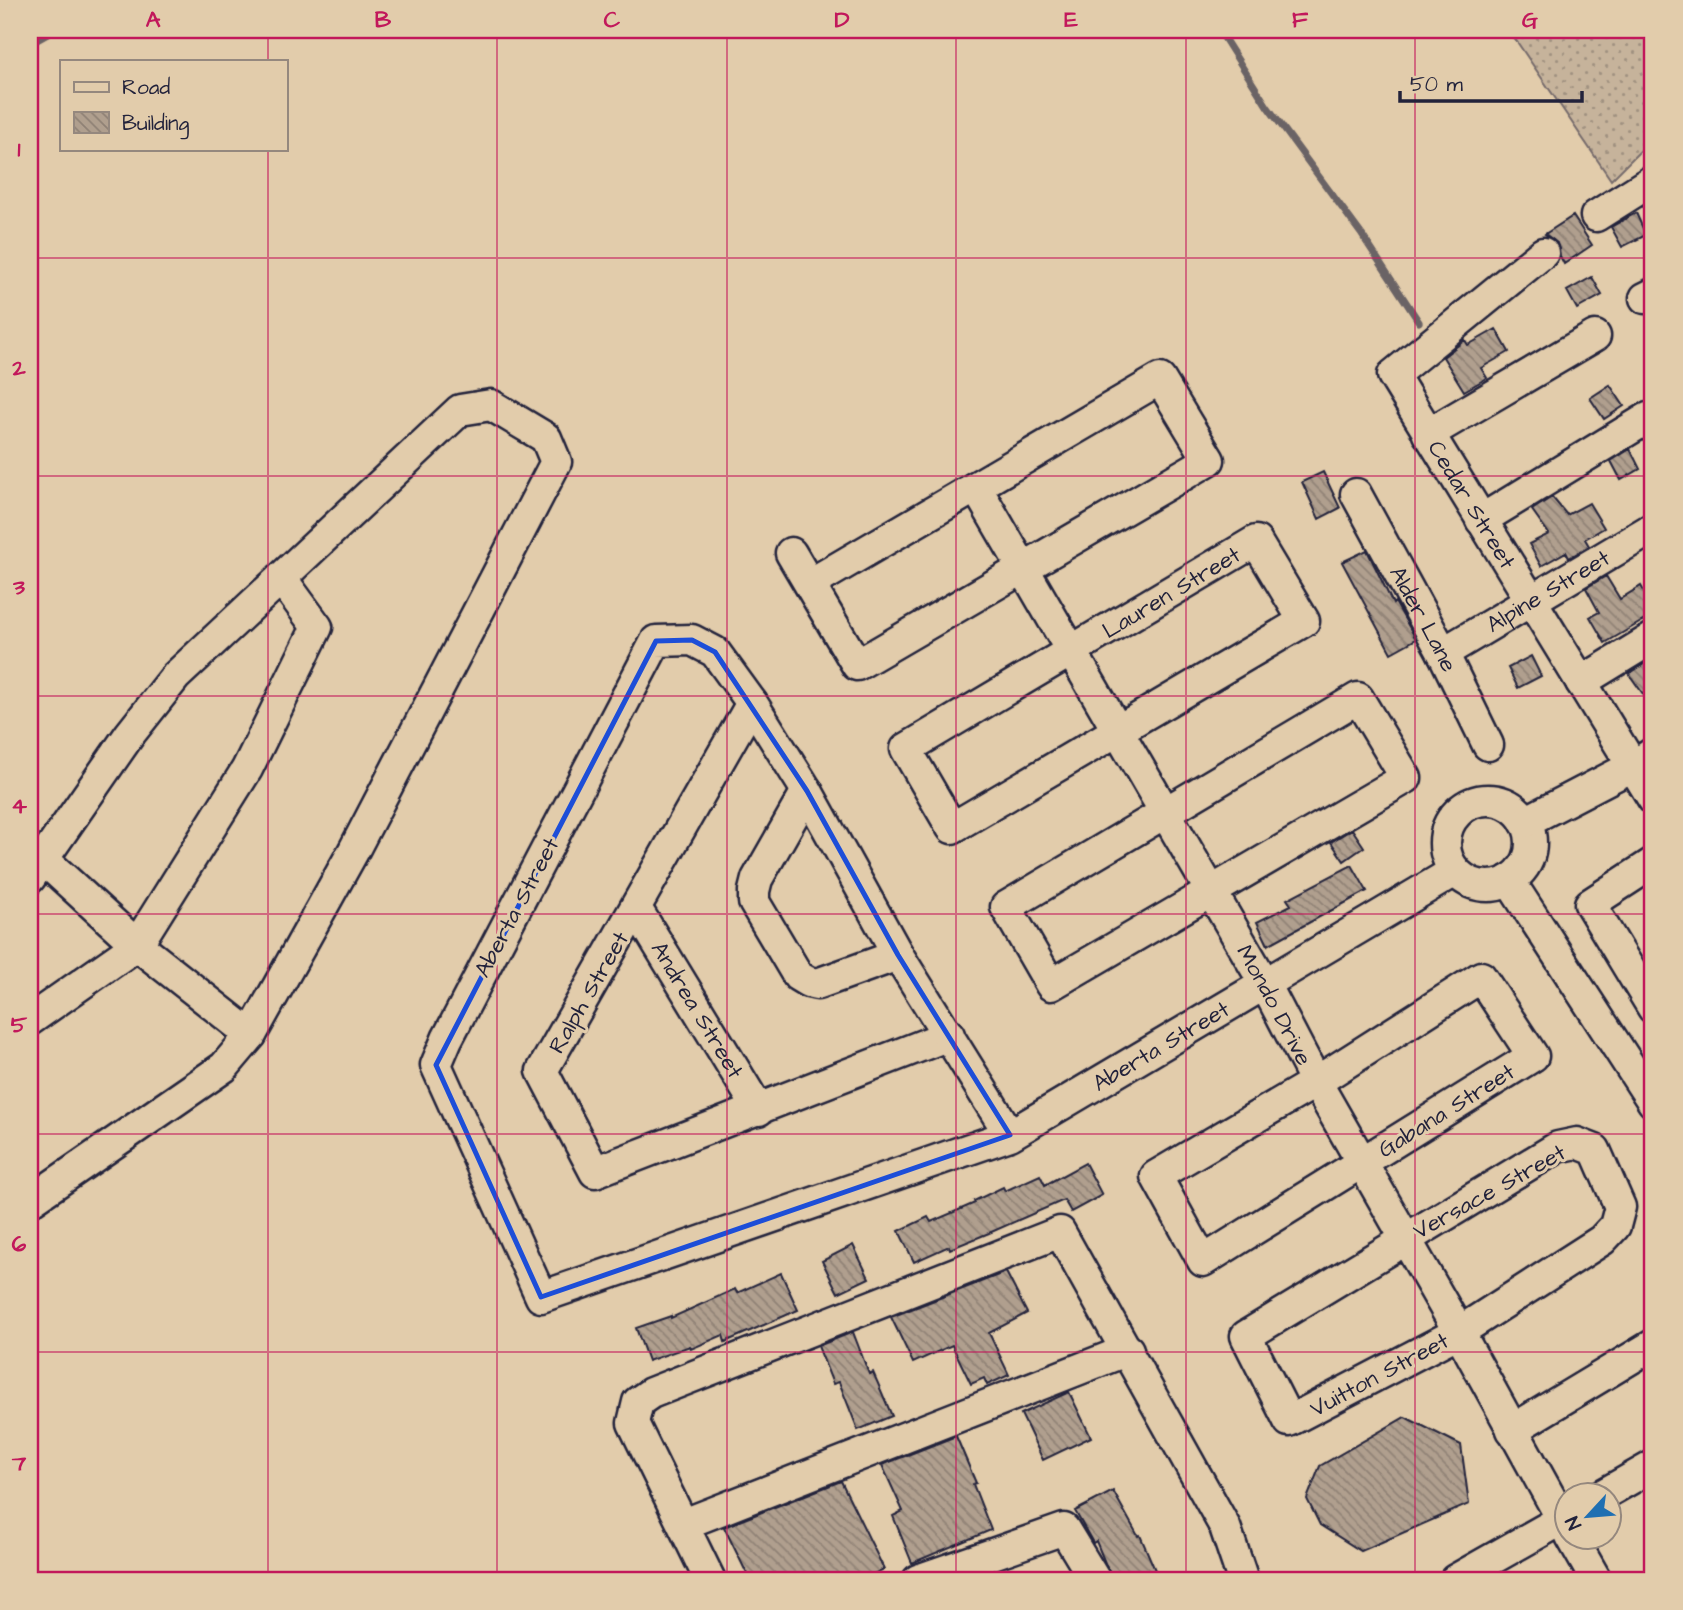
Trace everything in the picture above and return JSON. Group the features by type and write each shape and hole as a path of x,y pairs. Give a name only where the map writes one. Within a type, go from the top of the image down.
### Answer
{"street":[{"path":"1596,216 1653,180"},
{"name":"Cedar Street","path":"1543,253 1393,375 1581,682 1643,759 1653,799"},
{"path":"1428,434 1595,336"},
{"path":"791,553 857,665 1209,460 1160,379 810,584"},
{"path":"30,1201 223,1067 251,1035 360,838 556,461 546,438 491,405 460,410 176,676 130,734 36,868 251,1035"},
{"path":"1481,520 1648,418"},
{"name":"Mondo Drive","path":"976,487 1265,984 1316,1082 1554,1503"},
{"name":"Alder Lane","path":"1356,494 1443,653 1488,745"},
{"name":"Alpine Street","path":"1443,653 1653,528"},
{"name":"Lauren Street","path":"1071,651 1256,541 1304,621 1118,731"},
{"path":"30,1020 137,945 247,769 317,627 281,578"},
{"path":"1581,682 1653,638"},
{"name":"Aberta Street","path":"1010,1135 898,955 807,791 752,703 715,652 692,640 656,641 447,1039 436,1065 541,1297 1010,1135 1455,871"},
{"path":"1071,651 906,749 952,828 1118,731"},
{"path":"1358,698 1406,778 1051,985 1006,907 1165,812 1358,698"},
{"name":"Ralph Street","path":"752,703 542,1071 595,1172 949,1035"},
{"path":"1525,822 1643,759"},
{"path":"807,791 757,879 754,902 798,976 808,982 817,984 898,955"},
{"path":"1490,800 1504,803 1516,811 1525,822 1530,835 1527,861 1520,872 1509,880 1486,886 1464,879 1455,871 1446,851 1447,830 1453,818 1464,808 1476,802 1490,800"},
{"path":"1653,863 1590,904 1653,1008"},
{"path":"1509,880 1653,1102"},
{"name":"Andrea Street","path":"636,908 759,1110"},
{"name":"Gabana Street","path":"1316,1082 1481,977 1533,1056 1363,1161"},
{"path":"1316,1082 1156,1176 1203,1261 1363,1161"},
{"name":"Versace Street","path":"1405,1238 1558,1147 1577,1143 1595,1150 1620,1207 1615,1226 1602,1240 1459,1332"},
{"path":"710,1580 633,1423 638,1402 651,1393 1060,1232 1225,1527 1243,1580"},
{"name":"Vuitton Street","path":"1405,1238 1246,1336 1289,1421 1459,1332"},
{"path":"1512,1430 1653,1345"},
{"path":"684,1524 1128,1350"},
{"path":"1624,1483 1653,1466"},
{"path":"918,1580 1064,1529 1096,1580"},
{"path":"1455,1580 1554,1531"},
{"name":"Mondo Drive","path":"1581,1550 1597,1580"}],"highlighted area":[{"path":"692,640 715,652 807,791 898,955 1010,1135 541,1297 436,1065 656,641"}],"shaded area":[{"path":"1509,30 1653,30 1653,138 1611,180"}],"building":[{"path":"1636,213 1646,235 1622,247 1611,227"},
{"path":"1573,216 1592,245 1564,264 1557,243 1545,234"},
{"path":"1592,277 1602,295 1577,309 1567,291"},
{"path":"1496,329 1509,352 1481,368 1487,378 1464,391 1443,357 1465,340 1468,345"},
{"path":"1610,385 1624,406 1604,419 1590,398"},
{"path":"1630,449 1640,469 1621,480 1611,461"},
{"path":"1323,472 1340,508 1319,519 1302,482"},
{"path":"1552,497 1567,515 1589,503 1604,528 1585,539 1589,546 1569,558 1566,552 1541,566 1529,544 1549,534 1532,510"},
{"path":"1367,550 1393,604 1395,602 1416,639 1391,653 1342,562"},
{"path":"1606,576 1620,599 1641,586 1653,607 1653,615 1605,643 1590,617 1599,612 1586,588"},
{"path":"1531,656 1541,676 1518,688 1508,668"},
{"path":"1653,658 1653,708 1629,674"},
{"path":"1352,829 1364,847 1344,861 1331,842"},
{"path":"1352,865 1367,891 1268,945 1257,922 1291,905 1287,899"},
{"path":"1085,1163 1102,1195 1071,1212 1064,1200 914,1262 899,1231 928,1217 931,1222 975,1203 974,1201 1003,1187 1005,1191 1040,1175 1045,1185"},
{"path":"853,1245 869,1278 838,1293 822,1261"},
{"path":"1006,1272 1027,1313 989,1333 1009,1375 987,1385 984,1378 971,1384 952,1345 913,1363 891,1317"},
{"path":"781,1273 798,1310 725,1342 723,1335 691,1349 690,1346 648,1361 636,1328 671,1318 735,1289 737,1293"},
{"path":"853,1332 869,1374 873,1372 892,1416 858,1430 839,1382 833,1384 818,1346"},
{"path":"1069,1392 1091,1437 1043,1460 1021,1414"},
{"path":"1405,1417 1461,1445 1469,1504 1361,1551 1320,1525 1307,1499 1320,1466"},
{"path":"956,1436 976,1483 973,1484 991,1530 912,1563 893,1516 903,1511 882,1465"},
{"path":"841,1481 884,1569 862,1580 750,1580 724,1527"},
{"path":"1113,1491 1138,1536 1140,1535 1155,1570 1131,1580 1112,1580 1096,1541 1093,1543 1075,1511"}],"waterway":[{"path":"30,44 55,30"},
{"path":"1219,30 1267,106 1362,235 1419,322"}]}
